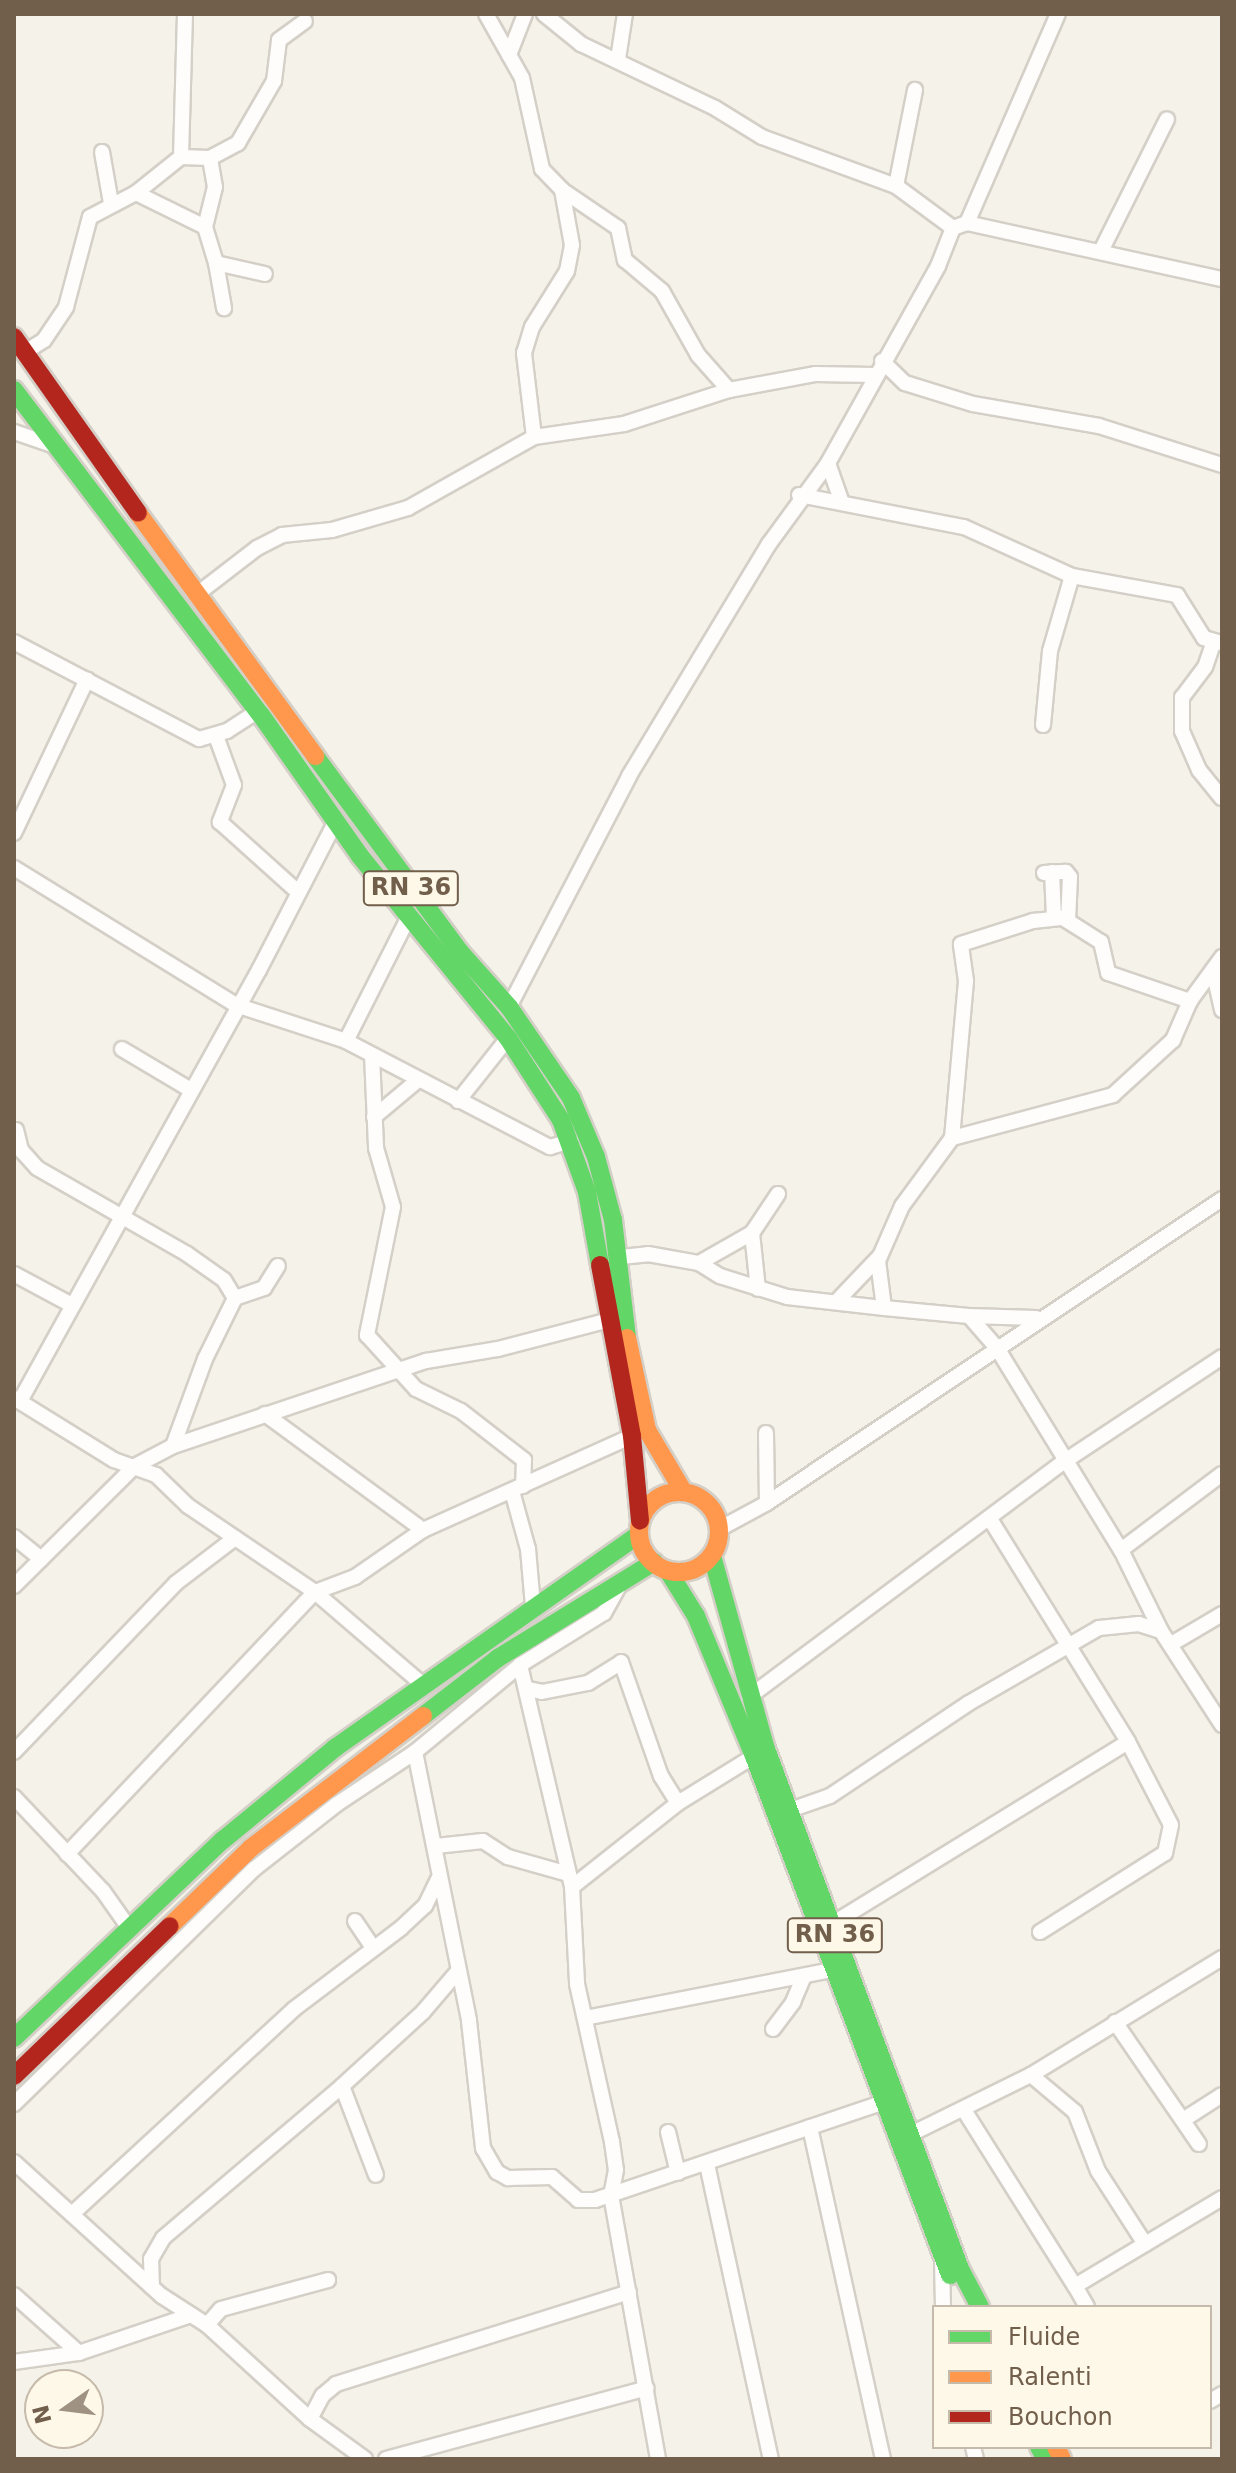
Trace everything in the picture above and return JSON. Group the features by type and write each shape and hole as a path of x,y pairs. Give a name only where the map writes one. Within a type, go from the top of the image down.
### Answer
{"main road":[{"name":"RN 36","path":"20,344 196,595 444,931 509,1007 571,1098 587,1131 621,1257 630,1363 647,1430 683,1491 708,1503 719,1529 720,1543 712,1556 749,1697 960,2269 979,2305"},
{"name":"RN 36","path":"14,390 62,448 408,918 508,1038 571,1141 587,1192 632,1436 639,1528 696,1616 754,1756 942,2259 963,2305"},
{"path":"14,2038 223,1840 335,1748 639,1528 656,1498 683,1491"},
{"path":"14,2076 251,1848 498,1658 622,1580 661,1566 689,1572 712,1556"}],"street":[{"path":"181,157 185,14"},
{"path":"486,14 522,78 542,169 562,190 618,228 625,260 662,291 698,355 729,390"},
{"path":"509,55 525,14"},
{"path":"544,14 581,44 618,59 762,137 896,186 960,226 1102,249 1177,273 1222,279"},
{"path":"618,59 625,14"},
{"path":"509,1007 629,776 799,495 828,463 874,375 938,266 960,226 1058,14"},
{"path":"20,344 44,340 66,307 86,225 95,212 136,193 181,157 210,158 238,143 274,81 279,40 305,21"},
{"path":"896,186 915,90"},
{"path":"1102,249 1167,119"},
{"path":"102,152 111,203"},
{"path":"210,158 215,187 205,227 216,263 224,308"},
{"path":"534,437 524,353 532,327 567,271 572,245 562,190"},
{"path":"136,193 205,227"},
{"path":"216,263 265,274"},
{"path":"882,361 905,383 973,404 1099,426 1222,465"},
{"path":"196,595 257,548 282,535 332,530 408,508 534,437 624,424 729,390 815,374 874,375"},
{"path":"16,434 62,448"},
{"path":"828,463 842,503"},
{"path":"799,495 902,519 964,527 1072,576 1177,595 1191,624 1218,643 1205,667 1182,697 1181,721 1188,753 1222,798"},
{"path":"1043,725 1050,651 1072,576"},
{"path":"14,642 199,739 216,736 258,711"},
{"path":"14,833 87,679"},
{"path":"216,736 234,785 220,822 297,891"},
{"path":"336,821 122,1216 17,1400 114,1460 156,1475 188,1506 315,1592 423,1685"},
{"path":"14,868 236,1005 346,1041 550,1147 571,1141"},
{"path":"1048,872 1061,919 1103,945 1101,960 1108,973 1190,1001"},
{"path":"346,1041 408,918"},
{"path":"837,1301 880,1256 902,1206 952,1138 966,981 961,944 1061,919"},
{"path":"952,1138 1113,1095 1173,1040 1190,1001 1222,957"},
{"path":"1213,970 1222,1010"},
{"path":"458,1101 508,1038"},
{"path":"122,1049 191,1090"},
{"path":"372,1055 376,1148 393,1207 367,1335 416,1389 461,1411 548,1475"},
{"path":"374,1117 418,1080"},
{"path":"16,1130 21,1150 37,1168 122,1216 224,1280 235,1298"},
{"path":"699,1263 752,1233 778,1194"},
{"path":"719,1529 767,1503 997,1348 1036,1318 1222,1199"},
{"path":"752,1233 758,1289"},
{"path":"621,1257 648,1254 699,1263 758,1289 884,1308 969,1316 1036,1318"},
{"path":"880,1256 884,1308"},
{"path":"173,1446 205,1359 235,1298 264,1288 278,1266"},
{"path":"14,1274 70,1304"},
{"path":"969,1316 997,1348 1121,1550 1161,1631 1173,1643 1222,1725"},
{"path":"14,1586 135,1466 173,1446 401,1372 426,1361 498,1349 609,1320"},
{"path":"749,1697 1065,1461 1222,1357"},
{"path":"265,1414 423,1530"},
{"path":"766,1433 767,1503"},
{"path":"67,1854 315,1592 355,1577 423,1530 632,1436"},
{"path":"524,1460 518,1489 533,1606"},
{"path":"1121,1550 1222,1474"},
{"path":"990,1519 1128,1742 1171,1825 1171,1840 1165,1853 1040,1932"},
{"path":"14,1537 41,1559"},
{"path":"14,1752 176,1583 235,1538"},
{"path":"14,2104 254,1869 337,1804 415,1752 520,1665 604,1613 622,1580"},
{"path":"1139,1624 1148,1608"},
{"path":"1173,1643 1222,1614"},
{"path":"790,1810 830,1796 969,1703 1099,1628 1139,1624 1161,1631"},
{"path":"529,1689 542,1692 588,1683 621,1662 661,1776 678,1803"},
{"path":"520,1665 529,1689 565,1873 572,1887 577,1984 612,2142 616,2170 611,2195 658,2459"},
{"path":"832,1924 1128,1742"},
{"path":"415,1752 436,1846 478,2078 476,2112 489,2160 508,2178 552,2177 578,2200 611,2195 884,2102"},
{"path":"572,1887 678,1803 754,1756"},
{"path":"14,1797 129,1928"},
{"path":"436,1846 483,1841 508,1857 565,1873"},
{"path":"72,2214 294,2009 425,1906 440,1874"},
{"path":"355,1921 373,1948"},
{"path":"911,2134 1031,2075 1222,1958"},
{"path":"585,2018 832,1970"},
{"path":"152,2287 151,2259 163,2238 342,2086 423,2012 458,1971"},
{"path":"773,2029 793,2002 803,1978"},
{"path":"1115,2022 1199,2144"},
{"path":"1031,2075 1075,2112 1098,2171 1145,2244"},
{"path":"342,2086 376,2175"},
{"path":"1183,2120 1222,2095"},
{"path":"964,2110 1086,2305"},
{"path":"810,2127 883,2459"},
{"path":"668,2132 678,2173"},
{"path":"14,2162 152,2287 207,2325 310,2419 365,2459"},
{"path":"707,2164 771,2459"},
{"path":"1075,2286 1222,2198"},
{"path":"942,2259 943,2305"},
{"path":"207,2325 221,2309 328,2280"},
{"path":"310,2419 328,2388 336,2384 629,2292"},
{"path":"14,2295 79,2353"},
{"path":"14,2362 79,2353 191,2315"},
{"path":"386,2459 647,2388"}],"traffic: fast":[{"path":"14,390 261,715 360,856 508,1038 561,1120 587,1192 600,1265"},
{"path":"315,756 460,952 509,1007 571,1098 596,1157 613,1220 627,1338"},
{"path":"14,2038 223,1840 335,1748 638,1535"},
{"path":"712,1556 766,1749 960,2269 979,2305"},
{"path":"423,1716 498,1658 654,1562"},
{"path":"668,1571 696,1616 754,1756 950,2275"},
{"path":"1040,2449 1046,2459"}],"traffic: slow":[{"path":"138,513 315,756"},
{"path":"627,1338 647,1430 683,1491"},
{"path":"671,1492 687,1492 701,1498 713,1510 719,1532 713,1554 701,1566 687,1572 671,1572 657,1566 645,1554 639,1540 639,1524 645,1510 657,1498 671,1492"},
{"path":"170,1926 251,1848 423,1716"},
{"path":"1057,2449 1062,2459"}],"traffic: jam":[{"path":"14,337 138,513"},
{"path":"600,1265 632,1436 640,1521"},
{"path":"14,2076 170,1926"}]}
